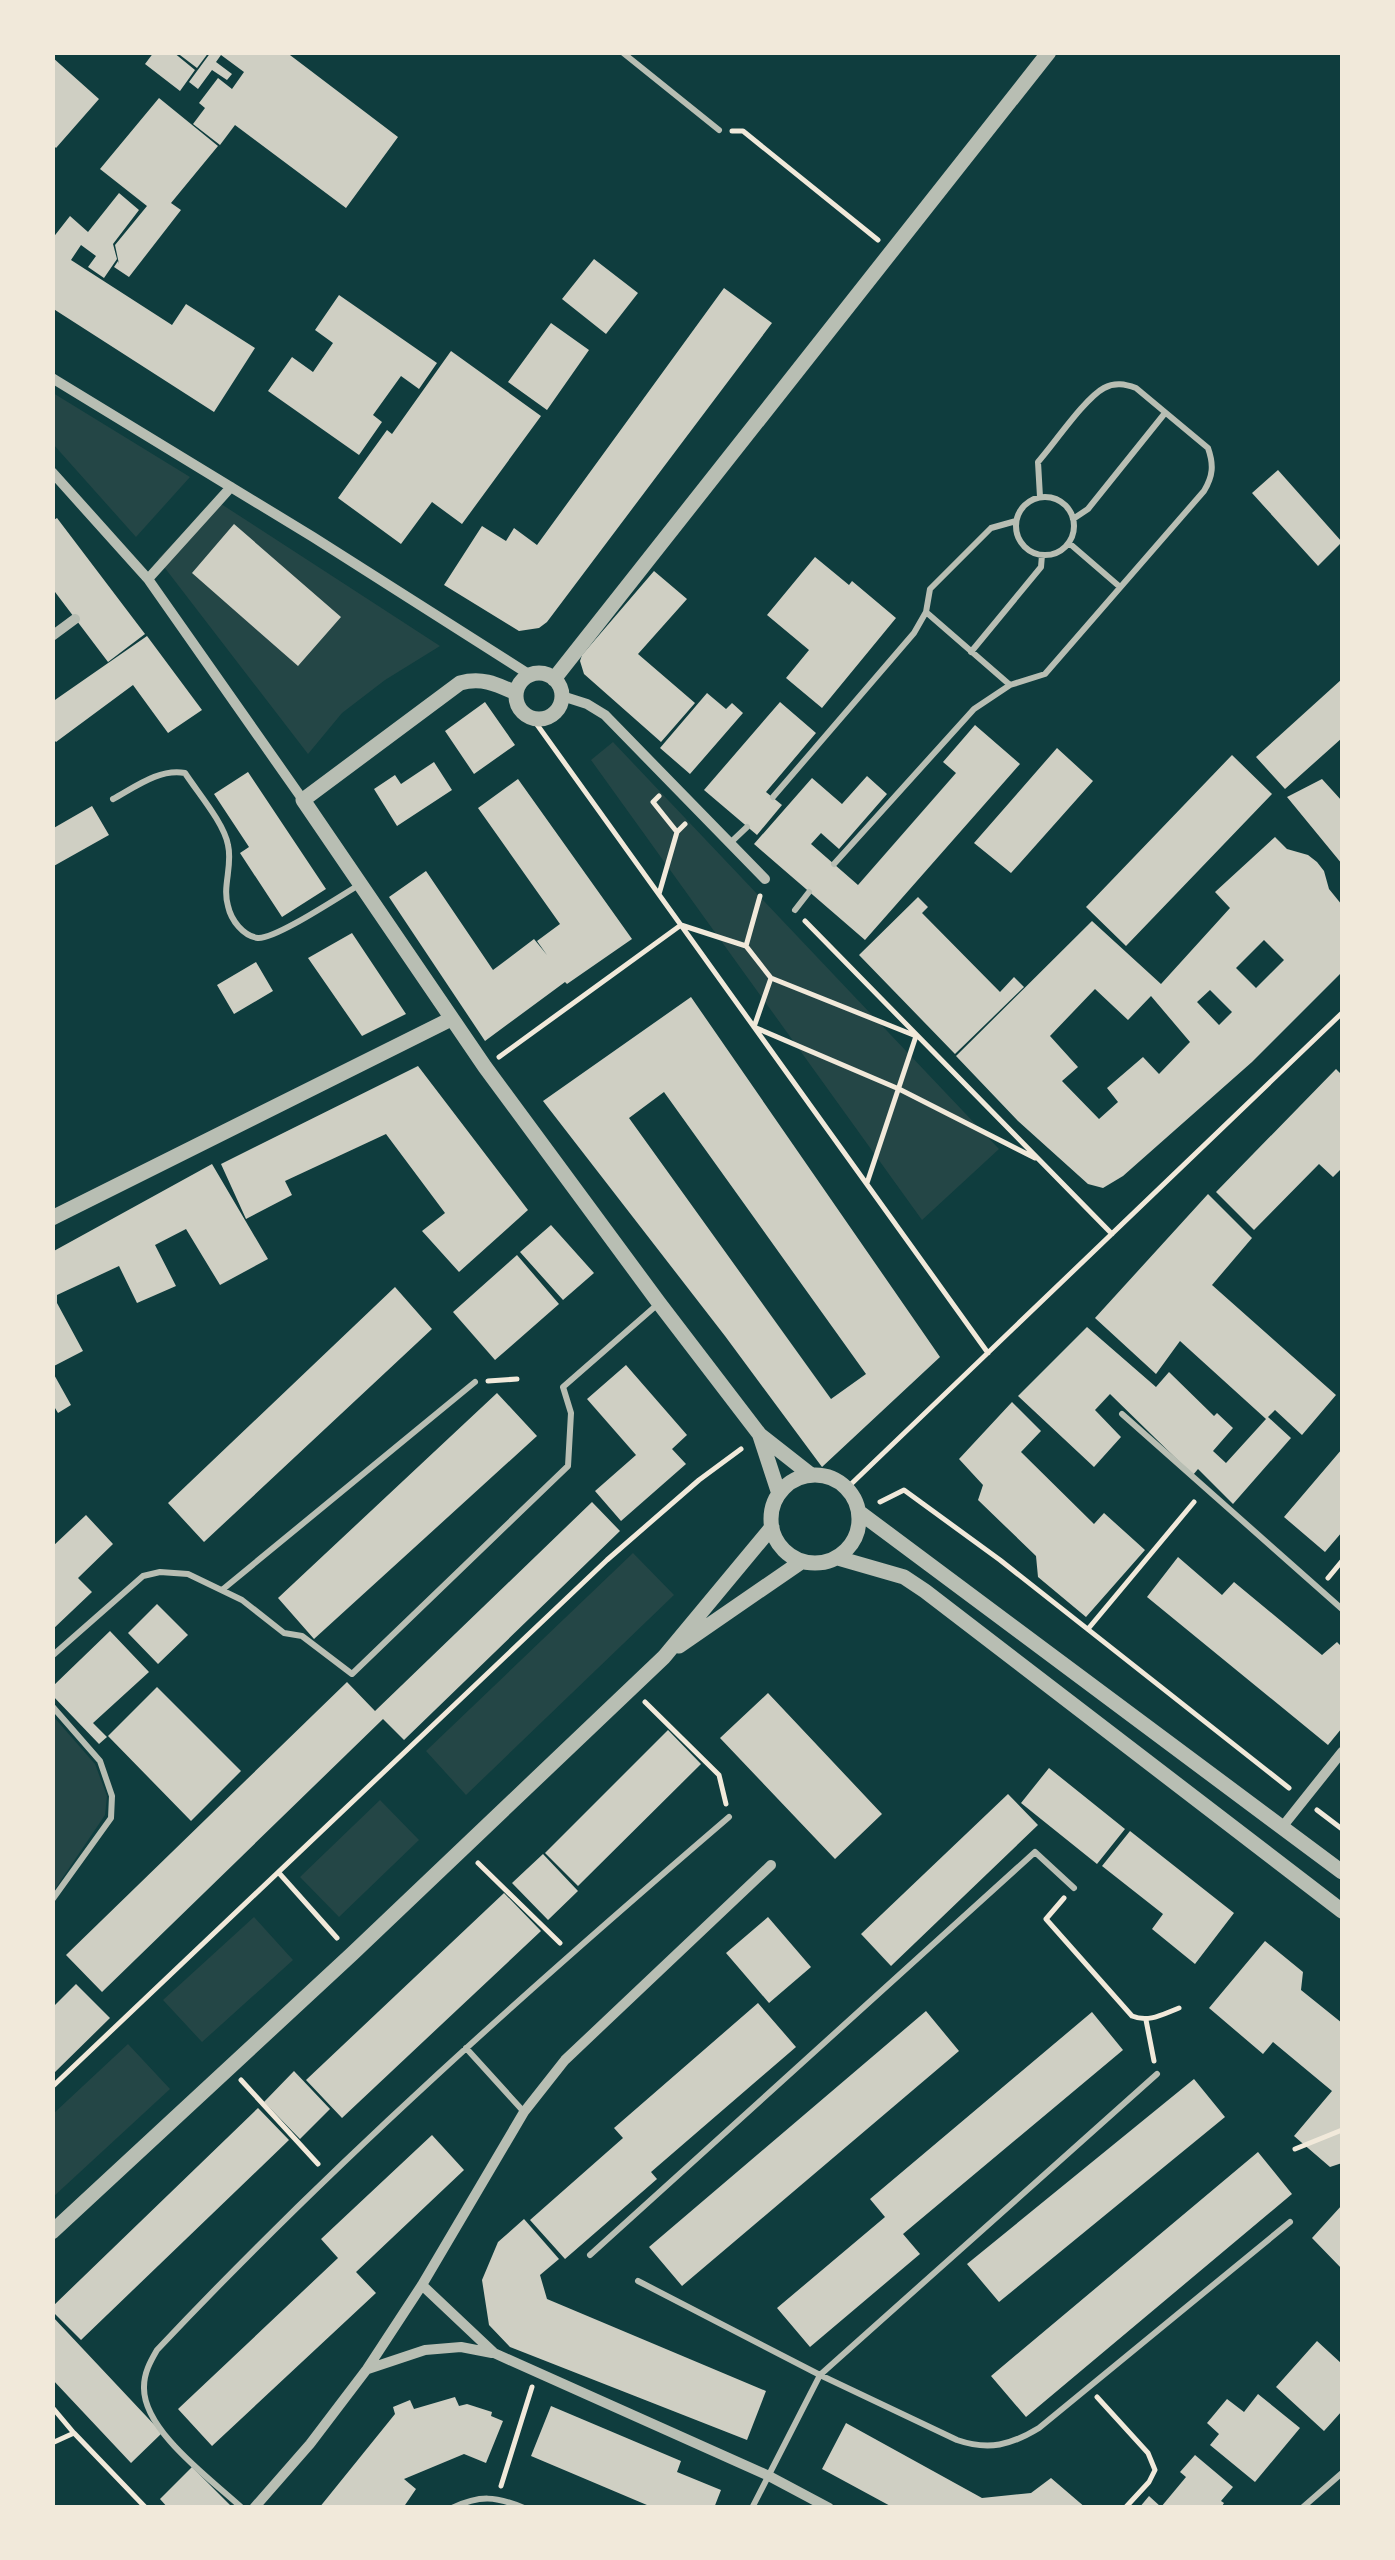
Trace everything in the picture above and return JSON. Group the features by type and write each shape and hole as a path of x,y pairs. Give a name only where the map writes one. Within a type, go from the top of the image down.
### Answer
{"street":[{"path":"554,678 1048,52"},
{"path":"52,378 530,675"},
{"path":"52,472 148,579 485,1067 760,1435 812,1475 836,1480 855,1499 859,1525 848,1550 826,1562 801,1562 664,1657"},
{"path":"148,579 231,487"},
{"path":"52,636 75,619"},
{"path":"542,673 554,678 562,696 558,709 541,720 527,716 517,705 520,684 530,675 542,673"},
{"path":"303,800 460,682 485,680 516,692"},
{"path":"562,696 587,704 604,715 765,879"},
{"path":"52,1218 451,1019"},
{"path":"760,1435 779,1494"},
{"path":"801,1562 782,1548 772,1527 773,1506 790,1482 812,1475"},
{"path":"859,1512 1342,1872"},
{"path":"52,2232 664,1657 772,1527"},
{"path":"838,1558 904,1577 925,1591 1342,1911"},
{"path":"1283,1826 1342,1752"},
{"path":"254,2508 310,2444 367,2369 422,2285 524,2112 565,2060 771,1865"},
{"path":"422,2285 494,2353"},
{"path":"367,2369 425,2350 461,2347 494,2353 767,2475 829,2508"}],"lane":[{"path":"622,52 719,130"},
{"path":"834,864 974,709 1010,685 1046,674 1204,491 1213,461 1208,448 1136,388 1109,386 1101,390 1038,462 1040,497"},
{"path":"1073,519 1088,509 1165,412"},
{"path":"1040,497 1059,500 1073,519 1074,534 1069,543 1062,550 1042,556 1031,552 1016,534 1020,510 1040,497"},
{"path":"773,797 914,633 926,612 930,589 992,528 1016,521"},
{"path":"1069,543 1120,587"},
{"path":"972,652 1041,567 1042,556"},
{"path":"926,612 1010,685"},
{"path":"114,799 162,773 185,773 226,838 230,861 227,905 246,934 261,938 278,932 360,885"},
{"path":"730,844 747,828"},
{"path":"795,910 809,892"},
{"path":"52,1656 143,1576 160,1572 188,1574 242,1600 284,1633 302,1636 352,1674 568,1466 570,1413 564,1387 658,1303"},
{"path":"222,1590 475,1382"},
{"path":"1122,1414 1342,1609"},
{"path":"52,1706 100,1760 112,1796 111,1818 53,1900"},
{"path":"242,2508 187,2458 154,2419 144,2386 157,2350 328,2175 570,1953 729,1817"},
{"path":"590,2256 1035,1852 1074,1888"},
{"path":"466,2048 524,2112"},
{"path":"752,2508 820,2376 1157,2074"},
{"path":"638,2281 820,2376 976,2447 1018,2440 1040,2428 1290,2222"},
{"path":"1302,2508 1342,2472"},
{"path":"452,2508 473,2498 496,2498 524,2508"}],"path":[{"path":"743,132 892,251"},
{"path":"534,719 988,1352"},
{"path":"672,785 652,802 676,832"},
{"path":"660,894 676,832 698,812"},
{"path":"746,946 765,879"},
{"path":"795,910 1112,1234"},
{"path":"681,925 746,946 771,978 916,1036"},
{"path":"485,1067 681,925"},
{"path":"754,1026 771,978"},
{"path":"847,1488 1342,1013"},
{"path":"754,1026 899,1090 1039,1160"},
{"path":"866,1183 916,1036"},
{"path":"475,1382 516,1378"},
{"path":"52,2087 608,1560 699,1480 760,1435"},
{"path":"1088,1629 1206,1488"},
{"path":"859,1512 904,1490 1000,1560 1342,1829"},
{"path":"631,1688 718,1774 729,1817"},
{"path":"462,1847 570,1953"},
{"path":"279,1873 352,1954"},
{"path":"1074,1888 1046,1920 1132,2016 1146,2020 1179,2008"},
{"path":"1146,2020 1157,2074"},
{"path":"229,2067 328,2175"},
{"path":"1295,2149 1342,2130"},
{"path":"496,2498 536,2372"},
{"path":"1088,2388 1148,2453 1155,2470 1150,2482 1125,2508"},
{"path":"52,2407 146,2508"},
{"path":"52,2443 74,2432"}],"shaded area":[{"path":"53,393 190,477 136,537 53,444"},
{"path":"215,500 440,646 342,713 308,754 158,559"},
{"path":"613,742 999,1149 922,1220 591,760"},
{"path":"633,1553 674,1595 466,1795 426,1751"},
{"path":"53,1716 95,1764 107,1796 105,1815 53,1892"},
{"path":"380,1800 419,1840 339,1917 300,1877"},
{"path":"254,1917 293,1960 202,2042 163,2000"},
{"path":"128,2044 170,2089 53,2197 53,2114"}],"building":[{"path":"154,52 173,52 195,70 180,91 145,64"},
{"path":"176,52 209,52 197,68"},
{"path":"211,52 286,52 398,137 346,208 235,125 220,145 193,124 205,108 199,103 218,78 232,89 244,72 221,55 216,62 232,74 227,80 212,70 198,89 189,82"},
{"path":"52,57 99,99 56,148 52,144"},
{"path":"159,98 218,146 171,203 181,210 129,277 114,267 118,261 119,264 115,245 147,206 100,169"},
{"path":"119,193 139,210 113,244 117,259 104,278 88,267 96,256 81,245 71,260 172,325 186,304 255,348 214,412 52,308 52,239 70,216 88,232"},
{"path":"594,259 638,293 606,334 562,299"},
{"path":"724,288 772,323 547,622 539,628 519,631 444,585 482,526 506,541 514,528 537,545"},
{"path":"339,295 437,363 419,389 401,376 373,415 382,422 359,455 268,391 292,357 313,372 333,343 315,330"},
{"path":"551,323 589,350 547,410 508,382"},
{"path":"451,351 541,416 462,524 432,502 401,544 338,498 387,430 392,434"},
{"path":"1278,470 1342,542 1318,566 1252,493"},
{"path":"57,518 145,634 108,662 52,588 52,521"},
{"path":"234,524 341,617 298,666 192,573"},
{"path":"815,557 849,585 852,581 896,618 822,708 786,678 809,650 767,615"},
{"path":"654,571 687,599 638,654 695,703 661,742 584,674 580,661"},
{"path":"147,636 202,710 168,733 133,685 56,742 52,738 52,702"},
{"path":"1342,679 1342,738 1285,789 1256,757"},
{"path":"707,693 726,709 732,703 743,713 690,774 660,748"},
{"path":"485,702 515,745 474,774 445,731"},
{"path":"780,702 816,733 766,792 782,805 757,835 704,790"},
{"path":"975,725 1020,764 865,940 754,844 812,778 842,804 867,776 887,794 839,849 821,833 811,844 858,885 956,773 943,762"},
{"path":"1057,748 1093,781 1011,873 974,843"},
{"path":"1232,755 1272,794 1126,946 1086,907"},
{"path":"434,762 452,790 397,826 374,789 395,775 401,784"},
{"path":"248,772 326,889 282,917 240,853 249,847 214,794"},
{"path":"518,779 632,939 485,1041 389,897 426,871 493,970 534,939 547,955 537,941 560,924 478,808"},
{"path":"1322,779 1342,801 1342,864 1287,797"},
{"path":"92,806 109,835 52,867 52,829"},
{"path":"1275,837 1287,849 1308,855 1324,871 1329,889 1342,905 1342,972 1252,1062 1123,1176 1103,1188 1088,1184 1018,1121 956,1056 1092,921 1161,984 1230,908 1215,892","holes":["1264,940 1284,960 1256,988 1236,968","1095,989 1128,1020 1151,996 1190,1042 1159,1074 1143,1057 1107,1088 1118,1102 1099,1119 1062,1081 1078,1067 1050,1036","1210,990 1232,1012 1219,1025 1197,1002"]},
{"path":"918,897 928,907 922,913 1000,992 1014,977 1024,987 955,1054 859,955"},
{"path":"352,933 406,1014 362,1036 308,958"},
{"path":"256,962 273,991 234,1014 217,985"},
{"path":"691,997 940,1357 822,1467 543,1101","holes":["664,1092 866,1374 831,1399 629,1118"]},
{"path":"418,1066 528,1210 459,1272 422,1231 445,1213 386,1134 285,1181 292,1195 246,1219 221,1164"},
{"path":"1336,1069 1342,1075 1342,1168 1333,1177 1319,1164 1254,1230 1216,1192"},
{"path":"212,1164 268,1259 220,1285 186,1229 155,1245 176,1286 137,1303 119,1266 57,1295 57,1303 83,1351 54,1366 52,1252"},
{"path":"1208,1194 1252,1238 1212,1285 1336,1395 1302,1435 1275,1410 1268,1417 1291,1438 1233,1504 1198,1469 1193,1475 1110,1394 1095,1410 1121,1437 1094,1467 1018,1396 1087,1327 1156,1387 1169,1372 1214,1416 1217,1413 1233,1428 1213,1451 1226,1463 1266,1419 1180,1341 1156,1374 1095,1318"},
{"path":"551,1225 594,1273 563,1300 520,1252"},
{"path":"517,1255 559,1304 495,1360 453,1312"},
{"path":"395,1287 432,1329 204,1542 168,1503"},
{"path":"626,1365 687,1435 672,1449 686,1464 621,1521 595,1491 636,1455 587,1399"},
{"path":"52,1371 71,1405 58,1413 52,1403"},
{"path":"497,1393 537,1436 314,1639 278,1598"},
{"path":"1012,1402 1041,1431 1021,1452 1094,1524 1104,1513 1145,1550 1086,1617 1038,1577 1036,1556 978,1500 983,1485 959,1459"},
{"path":"1342,1449 1342,1532 1325,1552 1284,1517"},
{"path":"592,1502 620,1531 404,1740 383,1719 102,1992 66,1955 347,1682 375,1711"},
{"path":"86,1515 113,1544 78,1578 92,1592 52,1630 52,1547"},
{"path":"1178,1557 1222,1595 1234,1582 1322,1655 1337,1642 1342,1647 1342,1728 1328,1745 1147,1597"},
{"path":"157,1604 188,1635 158,1664 128,1633"},
{"path":"110,1631 149,1672 93,1723 107,1737 99,1744 52,1695 52,1687"},
{"path":"157,1687 241,1771 191,1821 108,1736"},
{"path":"768,1693 882,1814 835,1859 720,1738"},
{"path":"668,1730 701,1764 578,1886 545,1853"},
{"path":"1049,1768 1125,1829 1097,1864 1021,1803"},
{"path":"1008,1794 1038,1825 891,1966 861,1934"},
{"path":"1130,1831 1234,1913 1195,1964 1152,1929 1163,1914 1102,1866"},
{"path":"543,1854 578,1891 548,1920 512,1883"},
{"path":"504,1893 541,1931 342,2118 306,2080"},
{"path":"768,1917 811,1967 769,2003 726,1953"},
{"path":"1265,1941 1303,1972 1301,1990 1342,2023 1342,2163 1330,2167 1294,2136 1332,2091 1273,2042 1263,2054 1209,2008"},
{"path":"76,1984 110,2018 52,2075 52,2008"},
{"path":"758,2003 796,2047 651,2172 657,2179 565,2259 530,2220 623,2138 614,2128"},
{"path":"926,2011 959,2051 682,2286 649,2247"},
{"path":"1092,2012 1123,2050 903,2234 920,2254 810,2347 777,2308 885,2217 870,2199"},
{"path":"294,2071 330,2109 300,2139 264,2102"},
{"path":"1194,2079 1225,2117 999,2302 967,2264"},
{"path":"258,2108 289,2140 81,2340 52,2307"},
{"path":"432,2135 464,2170 356,2272 376,2293 212,2446 178,2409 338,2258 321,2239"},
{"path":"1258,2152 1292,2194 1026,2417 991,2376"},
{"path":"1342,2205 1342,2269 1312,2238"},
{"path":"524,2219 559,2259 540,2275 547,2299 766,2391 747,2440 510,2347 489,2325 482,2280 498,2242"},
{"path":"52,2316 162,2433 131,2463 52,2379"},
{"path":"1317,2341 1342,2364 1342,2411 1324,2431 1276,2387"},
{"path":"1258,2394 1300,2428 1255,2482 1210,2445 1219,2434 1207,2423 1227,2399 1244,2412"},
{"path":"455,2397 459,2406 467,2404 492,2412 491,2416 503,2421 486,2463 464,2454 404,2479 416,2489 403,2508 319,2508 395,2414 393,2407 410,2400 414,2409"},
{"path":"551,2406 681,2461 677,2472 721,2490 714,2508 654,2508 531,2456"},
{"path":"846,2423 982,2498 1031,2493 1051,2478 1086,2508 894,2508 822,2469"},
{"path":"1195,2455 1233,2487 1221,2501 1221,2508 1139,2508 1149,2496 1161,2507 1186,2477 1180,2472"},
{"path":"192,2467 233,2508 168,2508 160,2499"}]}
